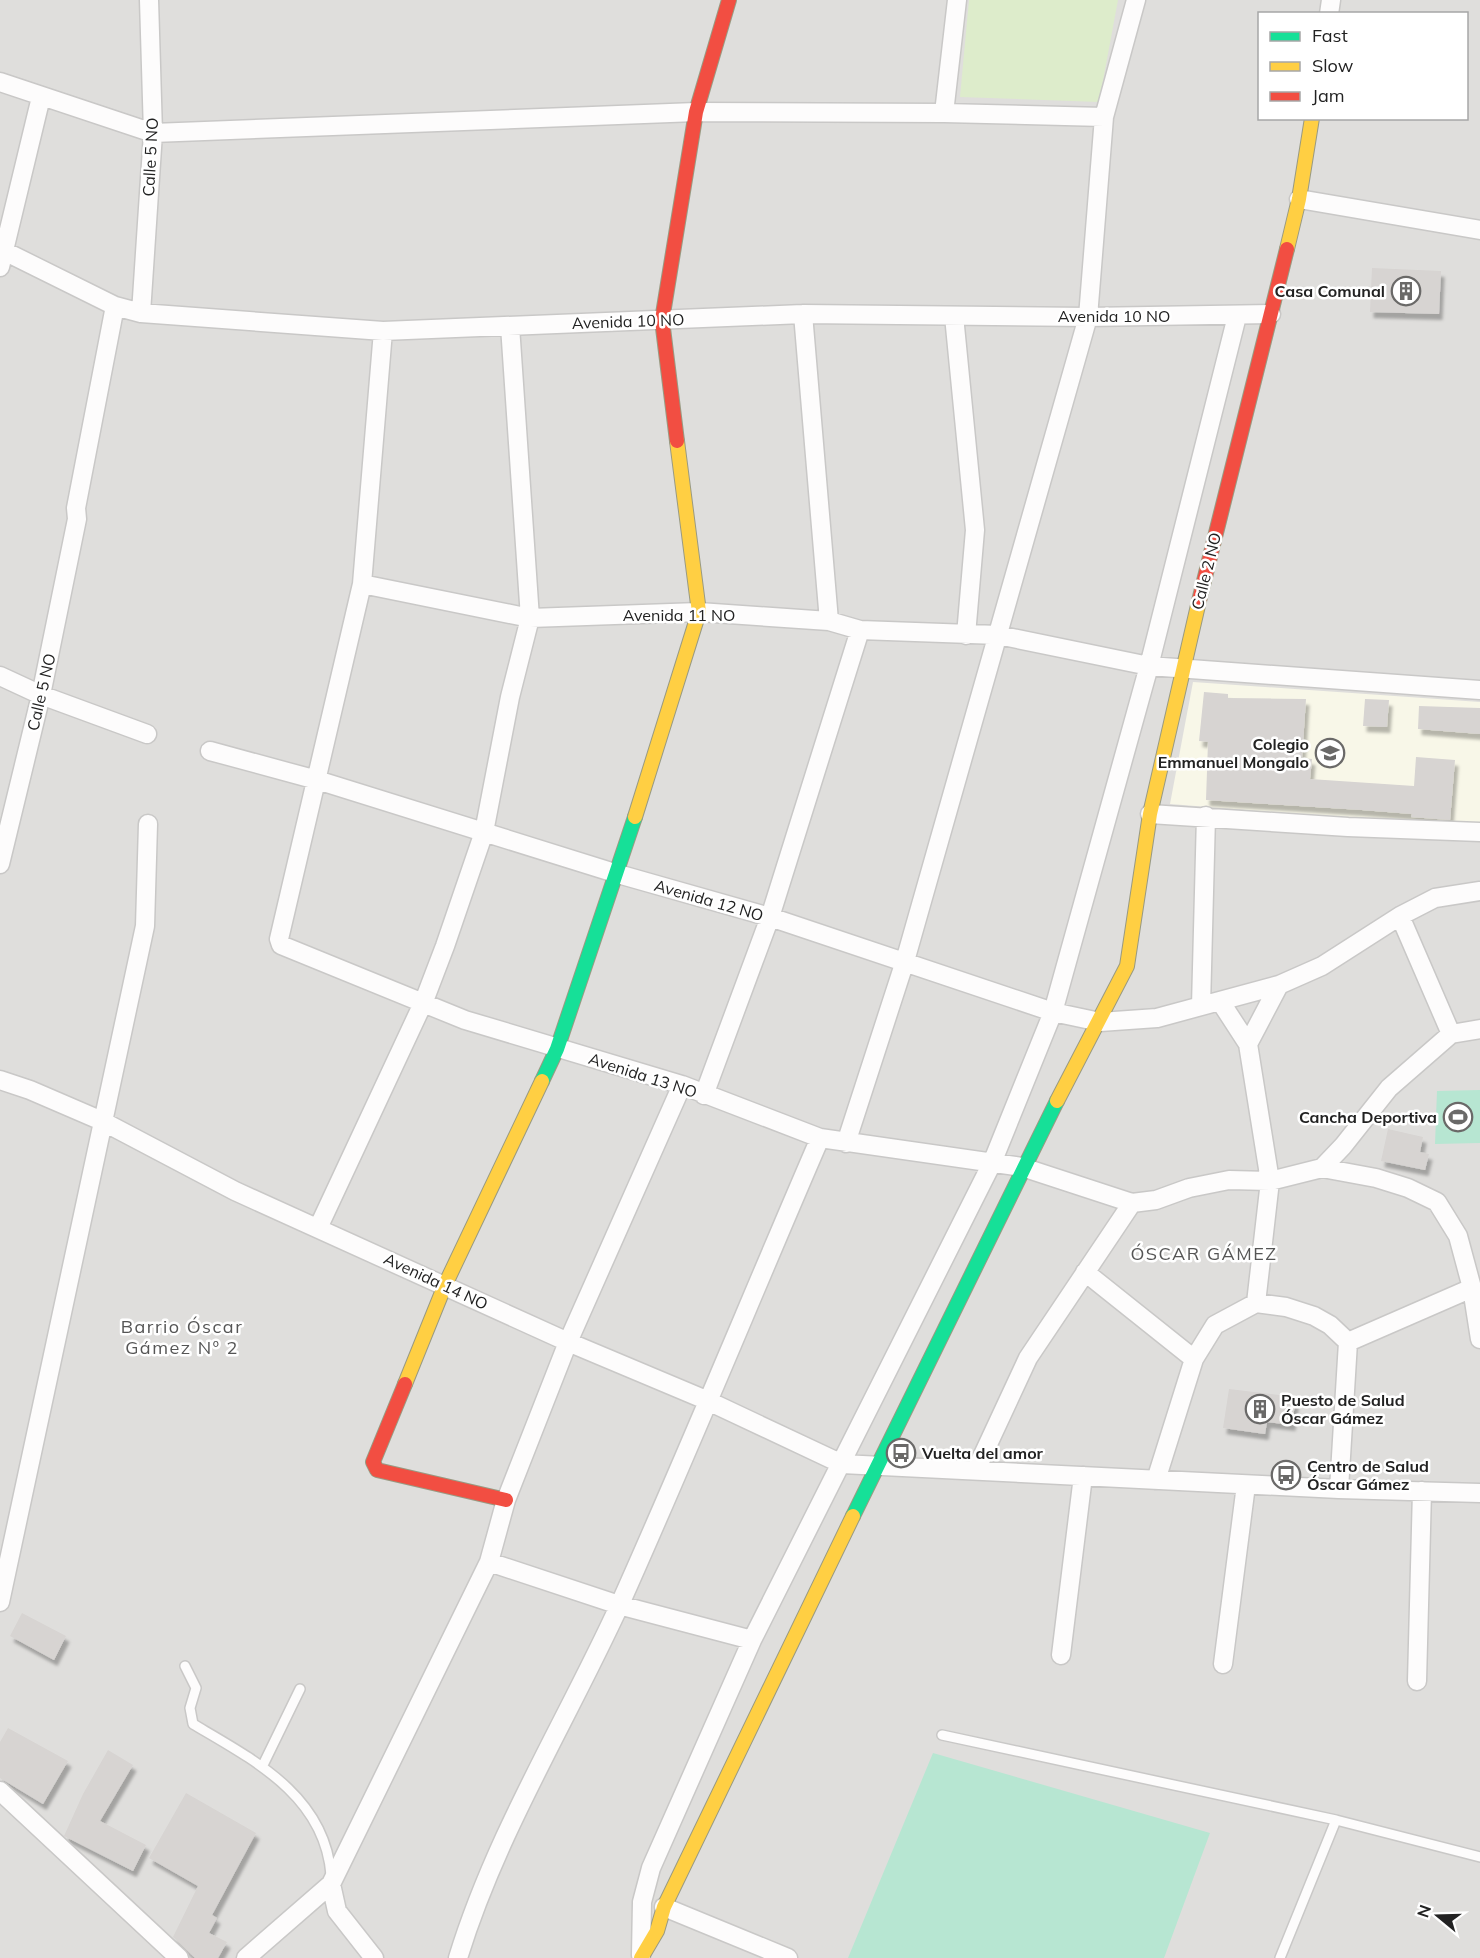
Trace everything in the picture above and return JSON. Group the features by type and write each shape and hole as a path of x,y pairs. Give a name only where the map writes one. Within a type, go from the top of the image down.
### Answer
{"street":[{"name":"Calle 5 NO","path":"141,313 153,133 149,0"},
{"path":"506,1500 374,1467 373,1462 445,1286 557,1048 618,874 699,612 662,320 696,112 729,0"},
{"path":"944,113 957,0"},
{"path":"846,1143 905,961 1088,317 1104,117 1136,0"},
{"path":"0,82 153,133 696,112 944,113 1104,117"},
{"path":"2,255 41,97"},
{"name":"Calle 2 NO","path":"641,1958 657,1931 664,1907 1022,1167 1056,1098 1100,1022 1127,966 1150,814 1182,668 1299,199 1312,120"},
{"path":"1299,199 1480,230"},
{"name":"Avenida 10 NO","path":"2,255 115,306 141,313 384,331 803,314 1088,317 1271,314"},
{"name":"Calle 5 NO","path":"0,864 41,695 77,519 76,508 115,306"},
{"path":"803,314 829,621"},
{"path":"954,316 975,530 966,635"},
{"path":"641,1958 642,1902 651,1868 752,1640 992,1163 1053,1012 1149,666 1237,316"},
{"path":"319,1226 424,1001 484,832 510,697 530,618 510,326"},
{"path":"318,780 362,584 384,331"},
{"name":"Avenida 11 NO","path":"362,584 530,618 699,612 829,621 860,630 998,635 1149,666 1480,690"},
{"path":"704,1095 770,917 860,630"},
{"path":"0,676 41,695 147,734"},
{"name":"Avenida 12 NO","path":"210,751 318,780 618,874 770,917 1053,1012 1100,1022 1157,1018 1279,985 1322,966 1400,916 1435,898 1480,891"},
{"name":"Avenida 13 NO","path":"318,780 279,939 286,948 424,1001 465,1020 682,1085 820,1138 1022,1167 1132,1203"},
{"path":"1150,814 1369,828 1480,832"},
{"path":"1201,1006 1206,816"},
{"path":"0,1602 145,926 148,824"},
{"path":"1400,916 1451,1034"},
{"path":"1248,1044 1279,985"},
{"path":"1220,1001 1248,1044 1270,1181 1256,1303"},
{"path":"1322,1168 1389,1088 1451,1034 1480,1029"},
{"name":"Avenida 14 NO","path":"0,1080 30,1090 102,1121 235,1191 319,1226 568,1342 706,1400 842,1464 1246,1485 1480,1492"},
{"path":"246,1958 332,1884 489,1562 506,1500 568,1342 682,1085"},
{"path":"458,1958 490,1870 619,1605 820,1138"},
{"path":"976,1470 1029,1358 1132,1203 1156,1200 1189,1188 1229,1180 1270,1181 1322,1168 1376,1178 1408,1188 1437,1202 1458,1236 1472,1288 1480,1339"},
{"path":"1085,1272 1194,1359"},
{"path":"1348,1342 1472,1288"},
{"path":"1156,1480 1194,1359 1215,1325 1256,1303 1286,1307 1314,1316 1330,1325 1348,1342"},
{"path":"1339,1489 1348,1342"},
{"path":"1061,1655 1083,1476"},
{"path":"1223,1664 1246,1485"},
{"path":"1417,1681 1422,1491"},
{"path":"489,1562 619,1605 752,1640"},
{"path":"0,1791 179,1958"},
{"path":"332,1884 337,1911 374,1958"},
{"path":"664,1907 788,1958"}],"lane":[{"path":"185,1666 196,1688 190,1708 193,1724 263,1765 290,1790 320,1829 329,1851 332,1884"},
{"path":"263,1765 300,1689"},
{"path":"942,1735 1336,1820 1480,1857"},
{"path":"1280,1958 1336,1820"}],"shaded area":[{"path":"0,0 1480,0 1480,1958 0,1958"},
{"name":"Colegio Emmanuel Mongalo","path":"1193,682 1480,702 1480,824 1376,820 1170,804"}],"green space":[{"path":"969,0 1118,0 1099,102 960,97"},
{"name":"Cancha Deportiva","path":"1480,1090 1480,1143 1435,1144 1437,1091"},
{"path":"933,1753 1210,1833 1164,1958 848,1958"}],"building":[{"name":"Casa Comunal","path":"1372,268 1441,271 1439,314 1370,312"},
{"path":"1204,692 1228,694 1228,698 1306,699 1302,758 1312,759 1310,779 1414,786 1416,757 1455,760 1450,820 1411,817 1412,814 1206,800 1208,742 1199,741"},
{"path":"1365,699 1389,700 1387,727 1363,726"},
{"path":"1419,706 1480,708 1480,734 1418,729"},
{"path":"1388,1129 1423,1137 1420,1152 1429,1154 1425,1170 1381,1161"},
{"name":"Puesto de Salud Óscar Gámez","path":"1229,1389 1296,1397 1292,1425 1267,1422 1265,1434 1223,1428"},
{"path":"22,1613 66,1636 54,1660 10,1636"},
{"path":"8,1728 68,1761 43,1804 0,1778 0,1742"},
{"path":"108,1750 133,1765 100,1821 146,1845 133,1871 64,1836 83,1794"},
{"path":"186,1793 256,1833 212,1915 217,1918 209,1933 227,1942 218,1958 195,1958 173,1937 198,1886 149,1858"}],"traffic: fast":[{"path":"542,1081 557,1049 635,817"},
{"path":"853,1516 1057,1101"}],"traffic: slow":[{"path":"1287,249 1299,199 1312,120"},
{"path":"635,817 699,612 677,441"},
{"path":"1057,1101 1127,966 1150,814 1199,601"},
{"path":"405,1384 445,1285 542,1081"},
{"path":"641,1958 657,1931 664,1907 853,1516"}],"traffic: jam":[{"path":"677,441 662,320 696,112 729,0"},
{"path":"1199,601 1287,249"},
{"path":"405,1384 373,1462 377,1470 506,1500"}],"place":[{"name":"Casa Comunal","path":"1406,291"},
{"name":"Colegio Emmanuel Mongalo","path":"1330,753"},
{"name":"Cancha Deportiva","path":"1458,1117"},
{"name":"Puesto de Salud Óscar Gámez","path":"1260,1409"},
{"name":"Vuelta del amor","path":"901,1453"},
{"name":"Centro de Salud Óscar Gámez","path":"1286,1475"}],"district":[{"name":"ÓSCAR GÁMEZ","path":"1204,1254"},
{"name":"Barrio Óscar Gámez Nº 2","path":"182,1337"}]}
